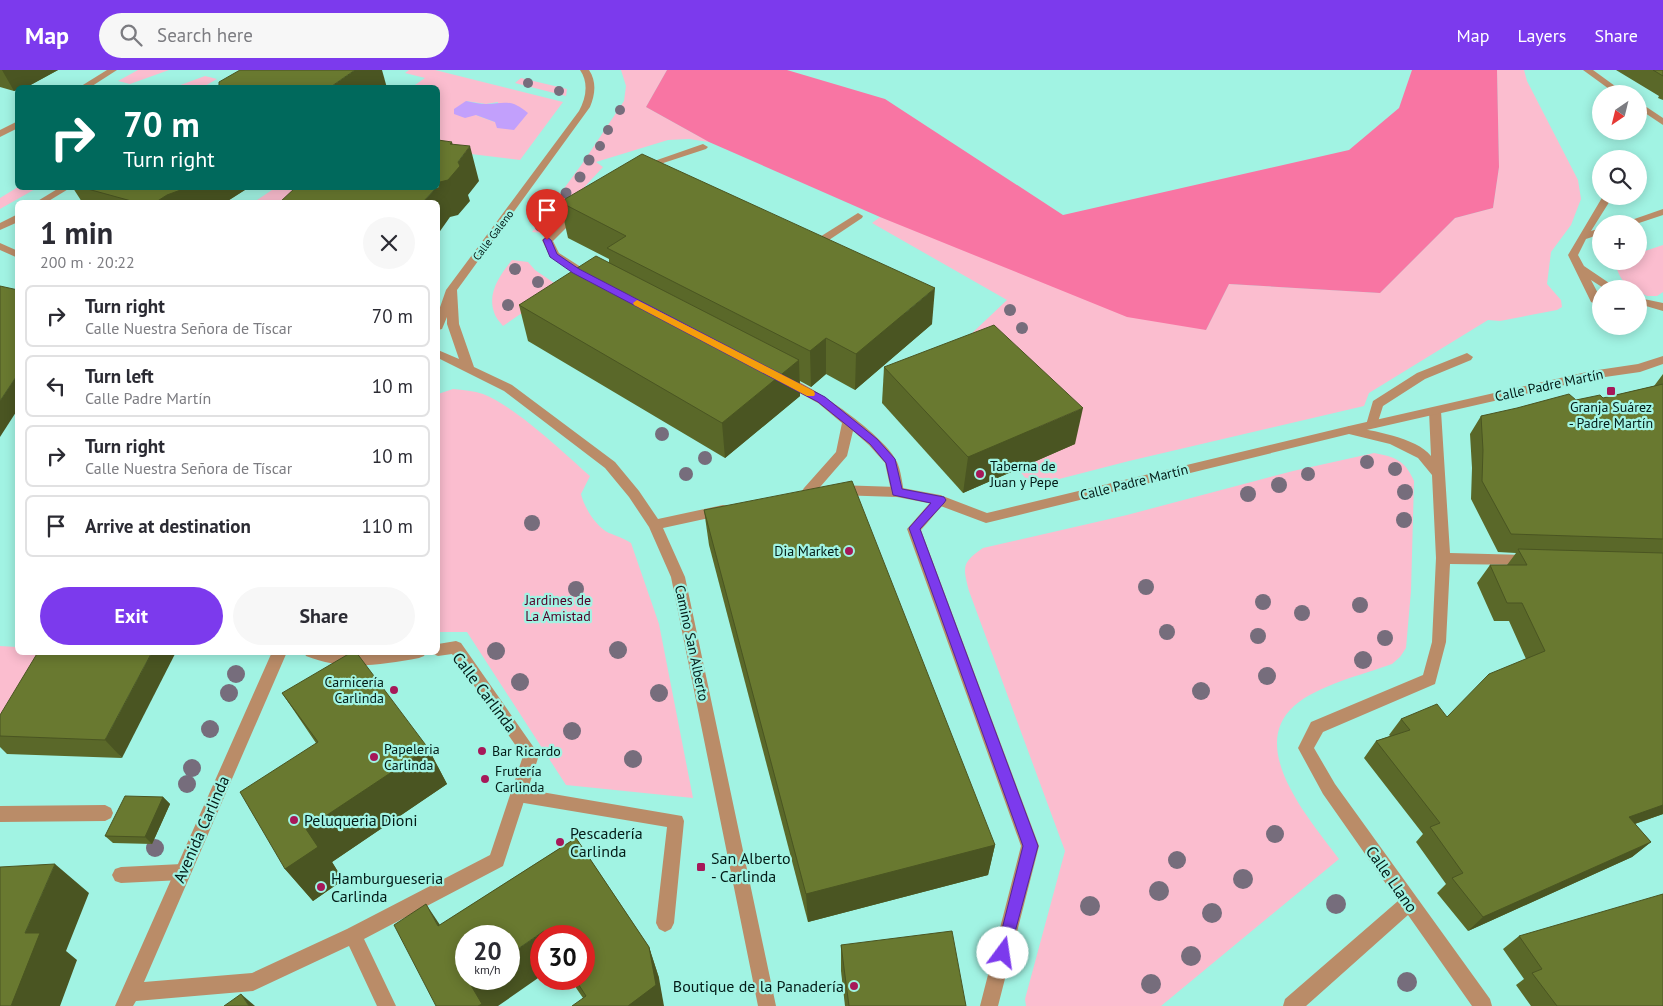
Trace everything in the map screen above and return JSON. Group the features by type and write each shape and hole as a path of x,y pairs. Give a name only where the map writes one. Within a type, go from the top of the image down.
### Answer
{"street":[{"path":"87,85 113,70"},
{"name":"Calle Galeno","path":"440,321 452,290 588,104 590,86 584,70"},
{"path":"1587,70 1609,85"},
{"path":"1648,111 1663,122"},
{"path":"0,134 15,126"},
{"path":"633,169 703,147"},
{"path":"44,200 62,190"},
{"path":"589,200 547,240 554,255 576,271 602,284"},
{"path":"1592,292 1573,255 1602,205"},
{"path":"1647,217 1663,212"},
{"path":"819,242 858,216"},
{"path":"0,227 15,219"},
{"path":"1582,237 1592,234"},
{"path":"0,246 15,253"},
{"path":"1580,268 1599,280"},
{"path":"440,297 452,290 453,324 469,368"},
{"path":"1647,303 1663,307"},
{"name":"Camino San Alberto","path":"440,355 508,388 610,466 634,494 655,525 678,577 767,1006"},
{"path":"1372,425 1378,404 1421,376 1467,357"},
{"name":"Calle Padre Martín","path":"804,493 856,490 897,492 940,500 986,518 1349,430 1591,375 1640,368 1663,360"},
{"path":"778,377 822,400 848,423 874,442 891,462 897,492"},
{"path":"1435,410 1443,558 1538,561"},
{"path":"804,493 842,453 848,423"},
{"name":"Calle Padre Martín","path":"1349,430 1394,440 1423,455 1438,475"},
{"path":"940,500 914,528 1030,846 989,1006"},
{"path":"655,525 732,508"},
{"name":"Calle Llano","path":"1443,558 1439,642 1430,679 1317,727 1306,748 1329,789 1408,903 1483,1006"},
{"name":"Calle Carlinda","path":"127,999 253,982 353,935 497,860 531,755 456,647 440,650"},
{"name":"Avenida Carlinda","path":"127,999 279,655"},
{"path":"316,655 366,660 399,655"},
{"path":"518,795 676,821 665,923"},
{"path":"0,814 105,813"},
{"path":"121,875 182,872"},
{"path":"1292,1006 1408,903"},
{"path":"353,935 387,1006"}],"green space":[{"path":"138,70 169,70 130,84 118,81"},
{"path":"409,70 435,70 563,102 520,160 440,150 440,85 415,85 425,78 405,73","holes":["466,101 486,104 498,102 495,122 476,115"]},
{"path":"621,70 667,70 646,107 709,142 689,139 668,140 596,162 603,167 542,233 532,232 582,164 624,101 626,86"},
{"path":"1497,70 1524,70 1527,81 1578,180 1581,199 1571,225 1551,252 1547,284 1561,300 1562,307 1557,310 1500,321 1488,320 1369,393 1364,406 1129,461 1032,486 1018,469 1074,444 930,373 1007,300 872,223 880,217 1206,330 1229,284 1380,293 1455,218 1493,208 1499,167"},
{"path":"205,76 217,79 206,85 180,85"},
{"path":"521,78 567,89 566,96 515,83"},
{"path":"15,189 33,190 0,209 0,198"},
{"path":"272,190 340,190 330,200 257,200"},
{"path":"1663,245 1663,292 1657,296 1647,296 1647,280 1623,280 1618,270 1647,270 1647,250"},
{"path":"512,260 528,262 535,270 560,287 503,326 495,314 492,297 496,284"},
{"name":"Jardines de La Amistad","path":"453,389 480,393 496,400 524,419 590,476 581,494 585,505 595,521 604,530 631,543 659,624 693,798 566,785 467,632 440,632 440,393"},
{"path":"1374,453 1394,458 1403,464 1414,481 1411,591 1406,648 1392,664 1328,686 1294,706 1281,723 1277,743 1280,764 1288,785 1300,806 1339,859 1161,1006 1026,1006 1025,999 1065,851 969,591 965,571 967,562 983,548 1127,515 1293,471"},
{"path":"0,646 15,647 15,655 52,655 0,720"}],"shaded area":[{"path":"667,70 787,70 885,99 1063,215 1349,150 1399,108 1412,70 1497,70 1499,167 1493,208 1455,218 1380,293 1229,284 1206,330 1127,317 880,217 709,142 646,107"},
{"path":"466,101 484,104 508,103 528,113 514,130 497,128 495,122 476,115 465,118 454,114 454,109"}],"building":[{"path":"240,70 355,70 333,85 219,85 219,82"},
{"path":"1653,70 1663,70 1663,76"},
{"path":"440,140 452,142 450,144 470,146 458,162 460,166 448,180 440,182"},
{"path":"642,154 935,288 856,354 826,338 810,351 607,248 626,236 560,202"},
{"path":"91,190 181,190 159,200 128,200"},
{"path":"293,190 434,190 425,200 282,200"},
{"path":"596,256 799,360 722,423 519,305"},
{"path":"0,286 15,289 15,378 0,401"},
{"path":"994,325 1083,408 968,457 884,367"},
{"path":"1663,384 1663,539 1511,534 1482,481 1481,416 1569,394 1576,400 1600,395 1603,398"},
{"path":"852,481 995,845 806,894 704,510"},
{"path":"1518,549 1663,553 1663,805 1629,817 1651,842 1483,917 1452,878 1463,873 1430,827 1440,823 1376,741 1410,730 1401,719 1437,704 1447,717 1489,674 1545,651 1522,603 1507,603 1490,565 1527,565"},
{"path":"36,655 150,655 105,740 0,736 0,715"},
{"path":"347,655 358,655 428,748 306,829 318,847 285,869 240,792 318,742 282,693"},
{"path":"125,796 163,797 145,837 105,836"},
{"path":"576,838 649,947 656,985 628,1006 572,1006 586,996 582,990 595,990 595,925 530,925 530,941 520,947 520,925 455,925 455,990 474,990 482,1004 478,1006 436,1006 394,925 426,904 438,926"},
{"path":"55,864 25,933 40,933 11,1006 0,1006 0,867"},
{"path":"1663,894 1663,1006 1557,1006 1532,973 1542,969 1519,936"},
{"path":"952,931 966,1006 849,1006 841,945"},
{"path":"241,994 249,1006 224,1006"}],"slow traffic":[{"path":"637,303 810,394"}],"place":[{"name":"Granja Suárez - Padre Martín","path":"1611,391"},
{"name":"Taberna de Juan y Pepe","path":"980,474"},
{"name":"Dia Market","path":"849,551"},
{"name":"Carnicería Carlinda","path":"394,690"},
{"name":"Bar Ricardo","path":"482,751"},
{"name":"Papeleria Carlinda","path":"374,757"},
{"name":"Frutería Carlinda","path":"485,779"},
{"name":"Peluqueria Dioni","path":"294,820"},
{"name":"Pescadería Carlinda","path":"560,842"},
{"name":"San Alberto - Carlinda","path":"701,867"},
{"name":"Hamburgueseria Carlinda","path":"321,887"},
{"name":"Boutique de la Panadería","path":"854,986"}],"route":[{"path":"547,240 554,255 576,271 822,400 848,423 874,442 891,462 897,492 940,500 914,528 1030,846 1003,953"}]}
